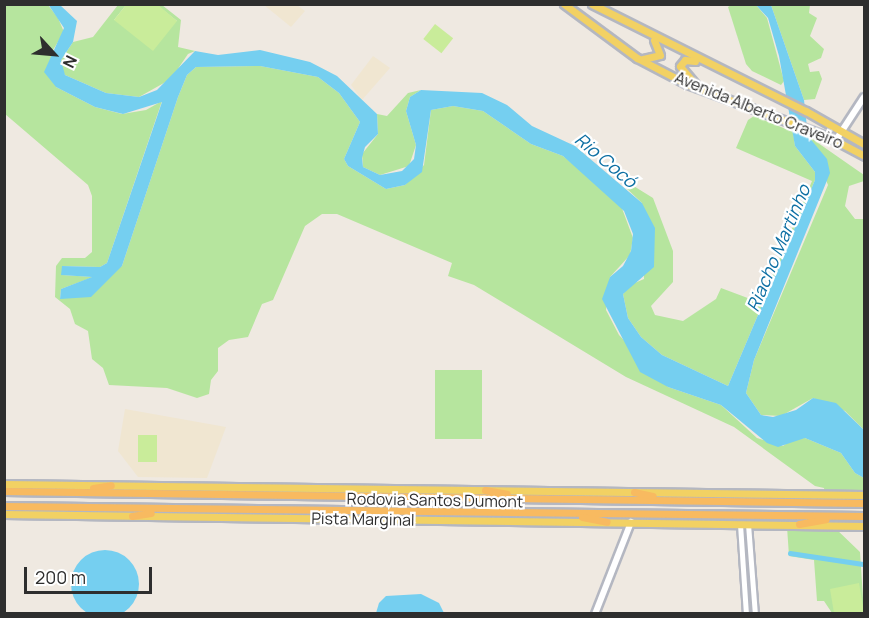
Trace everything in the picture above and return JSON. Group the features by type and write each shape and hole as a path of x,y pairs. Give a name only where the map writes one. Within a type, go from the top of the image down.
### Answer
{"highway":[{"path":"75,491 111,485"},
{"path":"485,490 533,498"},
{"name":"Rodovia Santos Dumont","path":"4,491 864,503"},
{"path":"634,492 667,500"},
{"name":"Rodovia Santos Dumont","path":"4,506 571,515 864,516"},
{"path":"132,516 170,510"},
{"path":"571,515 607,522"},
{"path":"799,524 842,516"}],"main road":[{"name":"Avenida Alberto Craveiro","path":"564,4 638,58 703,91 836,140 864,156"},
{"name":"Avenida Alberto Craveiro","path":"592,4 651,37 787,101 864,144"},
{"path":"638,58 654,60 660,55 660,47 651,37"},
{"path":"703,91 682,72 680,65 688,60 712,66"},
{"path":"836,140 864,97"},
{"name":"Pista Marginal","path":"4,483 864,495"},
{"name":"Pista Marginal","path":"4,514 864,526"},
{"path":"595,614 631,522"}],"street":[{"path":"744,524 746,614"},
{"path":"744,524 755,614"}],"shaded area":[{"path":"264,5 297,5 305,11 291,27"},
{"path":"373,56 390,68 362,100 351,85"},
{"path":"125,409 226,427 207,478 138,477 118,451"}],"green space":[{"path":"157,4 177,21 153,51 114,20 126,5"},
{"path":"5,5 48,5 58,18 64,32 53,50 56,87 95,107 122,114 146,110 162,101 107,263 100,267 62,266 62,275 93,277 61,289 60,299 122,266 178,97 187,75 196,67 260,66 318,77 339,93 360,122 344,159 348,166 386,189 405,185 424,165 431,110 453,106 483,111 531,144 563,156 620,203 633,238 630,255 610,277 606,310 619,335 668,387 721,405 757,438 783,446 793,439 805,438 841,453 855,473 864,478 864,495 825,495 824,488 815,486 734,427 626,377 474,285 448,276 452,263 337,214 322,214 305,226 273,300 262,304 248,337 229,340 218,348 218,371 211,380 209,394 197,398 167,388 109,385 103,368 92,359 88,331 75,324 70,309 55,297 56,266 62,258 85,258 92,252 92,196 88,185 5,114"},
{"path":"118,5 126,5 114,20 177,21 157,5 162,5 181,20 178,47 195,51 188,54 171,79 139,97 106,93 65,75 62,70 61,60 73,42 93,37"},
{"path":"756,5 767,18 784,81 781,85 752,71 746,64 728,7"},
{"path":"771,5 810,5 809,13 817,18 810,36 824,49 821,58 808,64 810,72 819,71 822,79 815,99 804,100"},
{"path":"435,24 453,38 441,53 423,39"},
{"path":"421,90 410,97 406,111 416,145 409,166 380,175 363,167 362,154 378,134 377,114 387,116 408,93"},
{"path":"754,116 793,132 795,146 815,172 815,180 728,386 662,355 641,337 628,318 623,294 630,285 644,279 642,203 623,185 632,185 653,198 673,251 673,282 651,306 655,315 683,321 716,299 721,288 761,303 812,181 736,148 748,120"},
{"path":"808,136 864,175 864,181 849,186 845,206 855,219 864,219 864,430 845,411 813,398 781,416 761,415 746,393 754,360 828,185"},
{"path":"435,370 482,370 482,439 435,439"},
{"path":"138,435 157,435 157,462 138,462"},
{"path":"787,527 835,528 860,552 864,613 832,613 824,601 817,601 814,560 789,556"},
{"path":"859,583 864,613 834,613 830,589"}],"water":[{"name":"Rio Cocó","path":"48,4 60,5 77,21 73,42 61,60 65,75 106,93 139,97 157,90 195,51 218,55 260,50 310,62 337,76 377,114 378,134 365,147 362,158 363,167 380,175 402,171 414,159 416,145 406,111 410,97 421,90 482,93 507,105 532,126 575,146 642,203 655,228 654,267 623,294 628,318 641,337 662,355 728,386 815,180 815,172 795,146 779,56 768,18 756,5 771,5 804,100 808,136 827,159 830,173 754,360 746,393 761,415 773,417 796,410 813,398 836,403 864,430 864,478 855,473 841,453 805,438 778,447 767,443 721,405 668,387 640,372 602,299 610,277 623,266 631,251 633,234 624,211 563,156 531,144 483,111 453,106 431,110 422,172 405,185 386,189 348,166 344,159 360,122 339,93 318,77 260,66 196,67 187,75 178,97 122,266 91,297 60,299 61,289 92,277 61,275 62,266 100,267 107,263 162,102 123,114 95,107 56,87 44,72 64,28"},
{"path":"105,550 118,553 129,560 136,571 139,584 136,597 129,608 118,615 105,618 92,615 81,608 74,597 71,584 74,571 81,560 92,553"},
{"path":"421,594 439,603 444,613 376,613 379,603 386,596"}],"waterway":[{"path":"790,553 864,564"}],"water label":[{"name":"Riacho Martinho","path":"778,248"}]}
